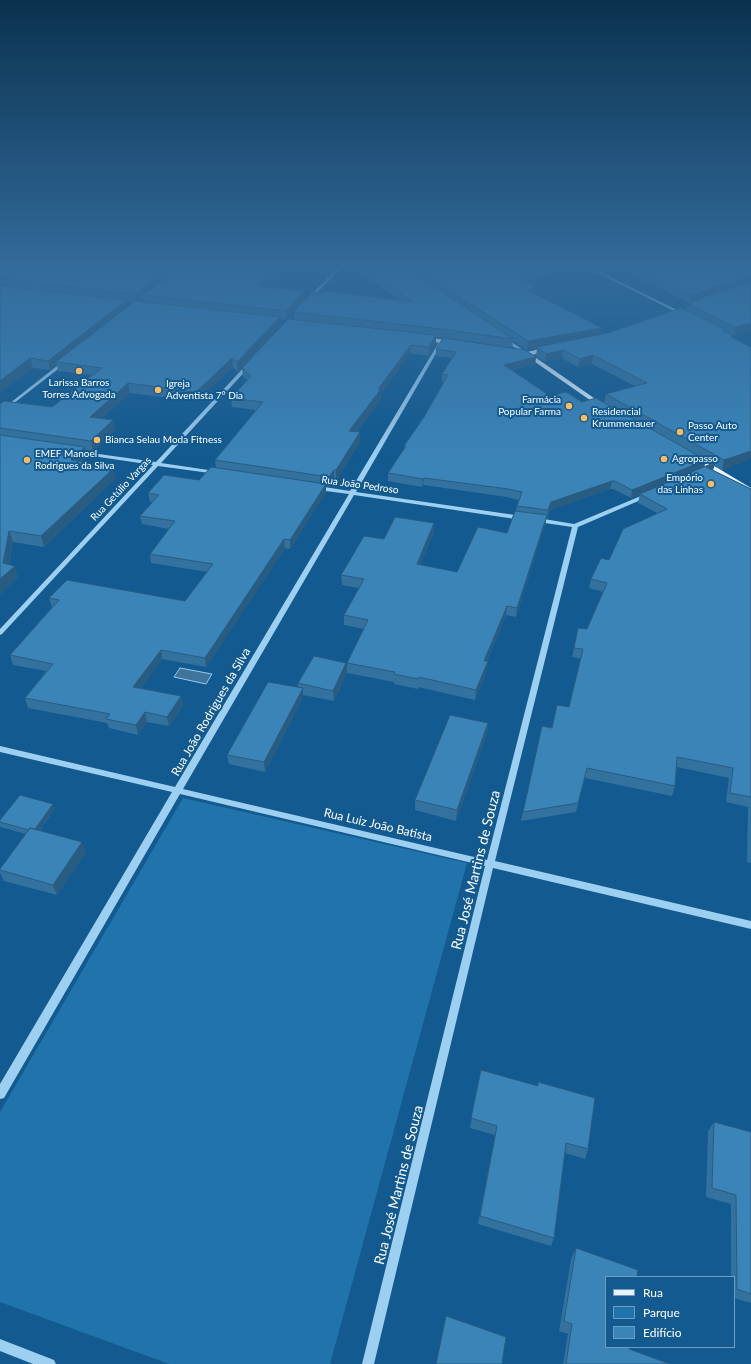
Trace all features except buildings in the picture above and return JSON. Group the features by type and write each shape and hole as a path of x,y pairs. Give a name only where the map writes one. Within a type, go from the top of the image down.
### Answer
{"main road":[{"path":"418,338 465,345"},
{"path":"511,352 527,354 556,348"},
{"path":"527,354 607,409"},
{"path":"687,454 707,469 751,491"}],"street":[{"path":"499,335 527,354"},
{"name":"Rua João Rodrigues da Silva","path":"0,1094 441,341"},
{"name":"Rua Getúlio Vargas","path":"0,634 254,359"},
{"path":"0,414 68,360"},
{"path":"71,451 219,473"},
{"name":"Rua João Pedroso","path":"313,488 575,526"},
{"path":"575,526 654,492"},
{"name":"Rua José Martins de Souza","path":"368,1364 490,864 575,526"},
{"name":"Rua Luiz João Batista","path":"0,749 751,925"},
{"path":"0,1345 50,1364"}],"green space":[{"path":"183,798 467,863 330,1364 169,1364 0,1302 0,1112"}],"shaded area":[{"path":"180,668 212,674 206,684 174,677"}],"place":[{"name":"Larissa Barros Torres Advogada","path":"79,371"},
{"name":"Igreja Adventista 7° Dia","path":"158,390"},
{"name":"Farmácia Popular Farma","path":"569,406"},
{"name":"Residencial Krummenauer","path":"584,418"},
{"name":"Passo Auto Center","path":"680,432"},
{"name":"Bianca Selau Moda Fitness","path":"97,440"},
{"name":"Agropasso","path":"664,459"},
{"name":"EMEF Manoel Rodrigues da Silva","path":"27,460"},
{"name":"Empório das Linhas","path":"711,484"}]}
